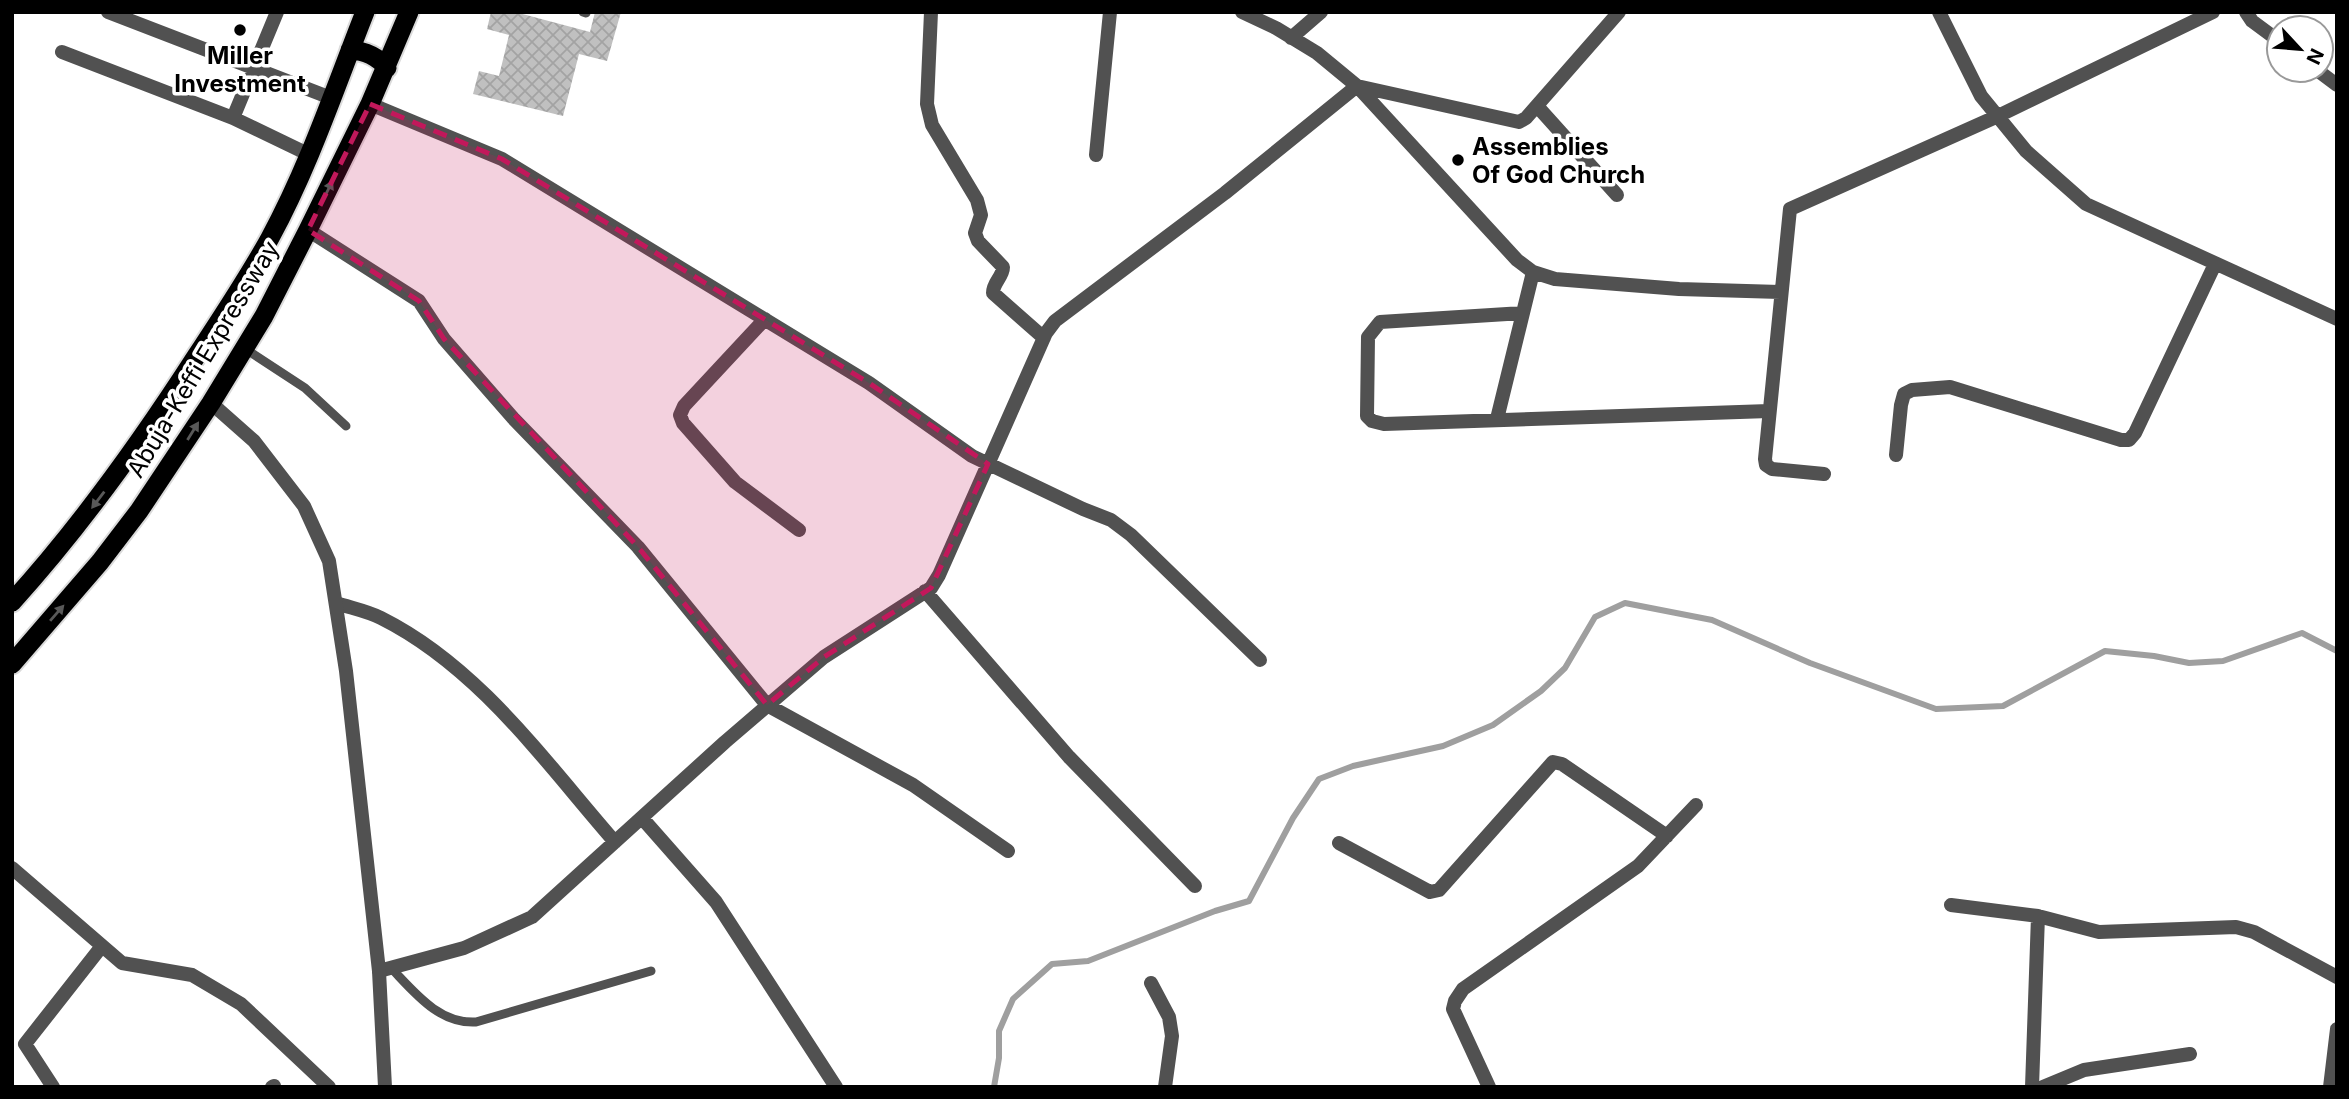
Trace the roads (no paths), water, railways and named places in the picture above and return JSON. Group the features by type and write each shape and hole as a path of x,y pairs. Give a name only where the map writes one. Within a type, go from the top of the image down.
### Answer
{"highway":[{"name":"Abuja-Keffi Expressway","path":"12,602 91,509 145,437 238,292 270,237 310,155 365,12"},
{"name":"Abuja-Keffi Expressway","path":"12,664 100,562 158,483 264,316 370,104 409,12"},
{"path":"350,50 371,55 387,68"}],"street":[{"path":"108,12 331,98"},
{"path":"233,118 277,12"},
{"path":"931,12 927,104 932,125 977,200 981,215 975,233 978,241 1003,267 1003,273 993,285 993,293 1044,338"},
{"path":"1096,155 1110,12"},
{"path":"1242,12 1317,53 1357,86 1517,260 1533,272 1555,279 1652,287 1781,292"},
{"path":"1291,38 1321,12"},
{"path":"1357,86 1515,122 1526,118 1619,12"},
{"path":"1939,12 1981,96 2025,151 2086,204 2337,318"},
{"path":"1824,474 1772,469 1766,465 1790,209 1998,116 2213,12"},
{"path":"2246,12 2252,21 2265,31"},
{"path":"62,52 233,118 310,155"},
{"path":"385,970 464,948 532,917 824,657 925,591 939,575 1044,338 1055,321 1225,193 1357,86"},
{"path":"370,104 502,159 869,383 972,456 1111,520 1131,535 1260,660"},
{"path":"1537,106 1617,195"},
{"path":"308,230 419,301 444,339 513,418 638,547 767,705 913,785 1008,851"},
{"path":"1896,455 1900,405 1904,394 1912,390 1950,387 2121,440 2129,440 2135,433 2215,264"},
{"path":"1497,419 1533,272"},
{"path":"1523,313 1380,322 1368,337 1367,416 1372,421 1384,424 1769,411"},
{"path":"765,319 684,407 680,415 683,423 735,482 799,530"},
{"path":"211,403 254,441 304,506 330,561 385,970 385,1087"},
{"path":"925,591 1069,757 1195,886"},
{"path":"336,603 381,618 426,646 485,692 615,842"},
{"path":"1339,843 1430,892 1439,890 1553,762 1562,764 1667,836"},
{"path":"1489,1087 1454,1009 1455,1001 1463,989 1638,866 1696,804"},
{"path":"642,818 716,902 836,1087"},
{"path":"12,868 122,963 181,972 204,981 241,1004 329,1087"},
{"path":"1951,905 2038,916 2099,932 2236,928 2255,932 2267,941 2337,977"},
{"path":"2032,1087 2038,916"},
{"path":"53,1087 25,1044 102,946"},
{"path":"1151,983 1168,1017 1172,1036 1165,1087"},
{"path":"2330,1087 2337,1029"},
{"path":"2043,1087 2084,1070 2190,1054"}],"lane":[{"path":"244,348 305,388 345,426"},
{"path":"385,970 425,1003 463,1023 476,1022 651,971"}],"waterway":[{"path":"994,1087 999,1058 999,1031 1013,999 1052,964 1088,961 1215,911 1249,901 1293,818 1319,779 1353,766 1443,746 1493,725 1541,691 1565,668 1595,617 1625,603 1712,620 1810,663 1936,709 2003,706 2105,651 2189,663 2223,661 2302,633 2337,651"}],"place":[{"name":"Miller Investment","path":"240,30"},
{"name":"Assemblies Of God Church","path":"1458,160"}]}
